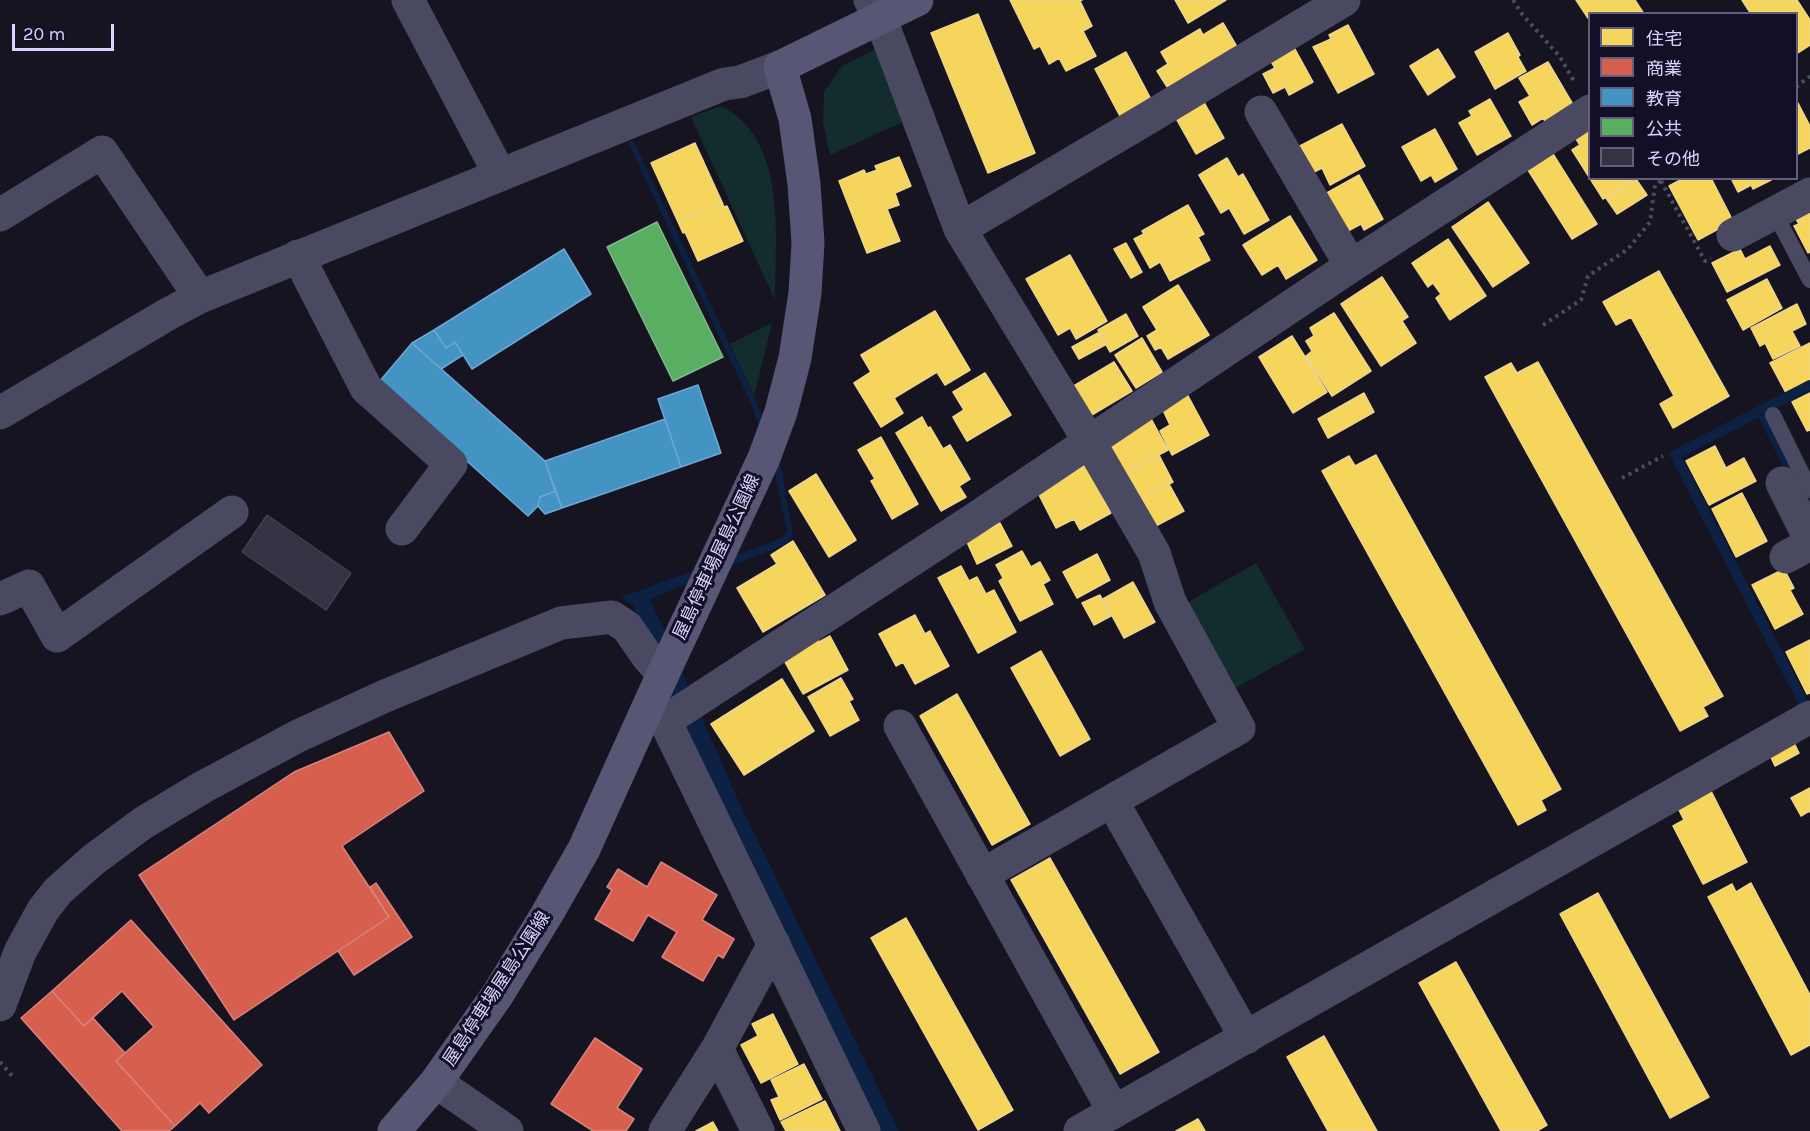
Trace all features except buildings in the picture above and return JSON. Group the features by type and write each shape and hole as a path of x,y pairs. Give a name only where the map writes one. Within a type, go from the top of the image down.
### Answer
{"main road":[{"path":"780,67 875,9 917,0"},
{"name":"屋島停車場屋島公園線","path":"394,1131 436,1082 498,993 562,889 656,716 663,674 764,458 781,412 795,358 805,293 808,243 804,184 795,119 780,67"}],"street":[{"path":"408,0 500,175"},
{"path":"960,229 1344,0"},
{"path":"875,9 960,229 1154,553 1170,602 1239,728 982,875"},
{"path":"0,413 200,297 724,84 740,82 780,67"},
{"path":"864,1131 774,944 656,716 974,520 1351,266 1584,99"},
{"path":"1261,112 1351,266"},
{"path":"0,215 102,152 200,297"},
{"path":"1733,235 1810,194"},
{"path":"298,256 366,388 450,464 402,529"},
{"path":"1796,486 1802,547"},
{"path":"0,599 29,586 57,636 232,512"},
{"path":"0,1005 20,952 43,910 58,891 93,860 143,823 203,787 298,736 385,696 561,623 612,617 627,627 663,674"},
{"path":"1080,1131 1810,717"},
{"path":"900,726 1114,1113"},
{"path":"1112,801 1246,1038"},
{"path":"665,1131 717,1049 774,944"},
{"path":"717,1049 758,1131"},
{"path":"436,1082 507,1131"}],"lane":[{"path":"1774,212 1810,280"},
{"path":"1773,415 1796,486"}],"path":[{"path":"1513,0 1522,14 1560,57 1584,99"},
{"path":"1798,86 1810,76"},
{"path":"1543,325 1581,300 1588,276 1628,249 1650,222 1655,185 1663,180 1705,261 1732,247 1733,235"},
{"path":"1622,478 1663,456"},
{"path":"0,1062 13,1077"}],"green space":[{"path":"876,49 905,121 830,155 823,122 824,92 842,66"},
{"path":"721,106 743,121 758,142 768,166 776,220 775,300 691,117"},
{"path":"772,323 754,396 730,344"},
{"path":"1256,563 1305,649 1234,689 1188,607 1190,601"}],"water":[{"path":"633,140 754,396 781,467 793,535 786,544 650,599 738,800 899,1131 878,1131 698,760 632,603 624,601 622,597 782,538 787,531 774,469 752,406 628,142"}],"waterway":[{"path":"1805,706 1675,455 1810,385"},
{"path":"1761,411 1795,479"}]}
